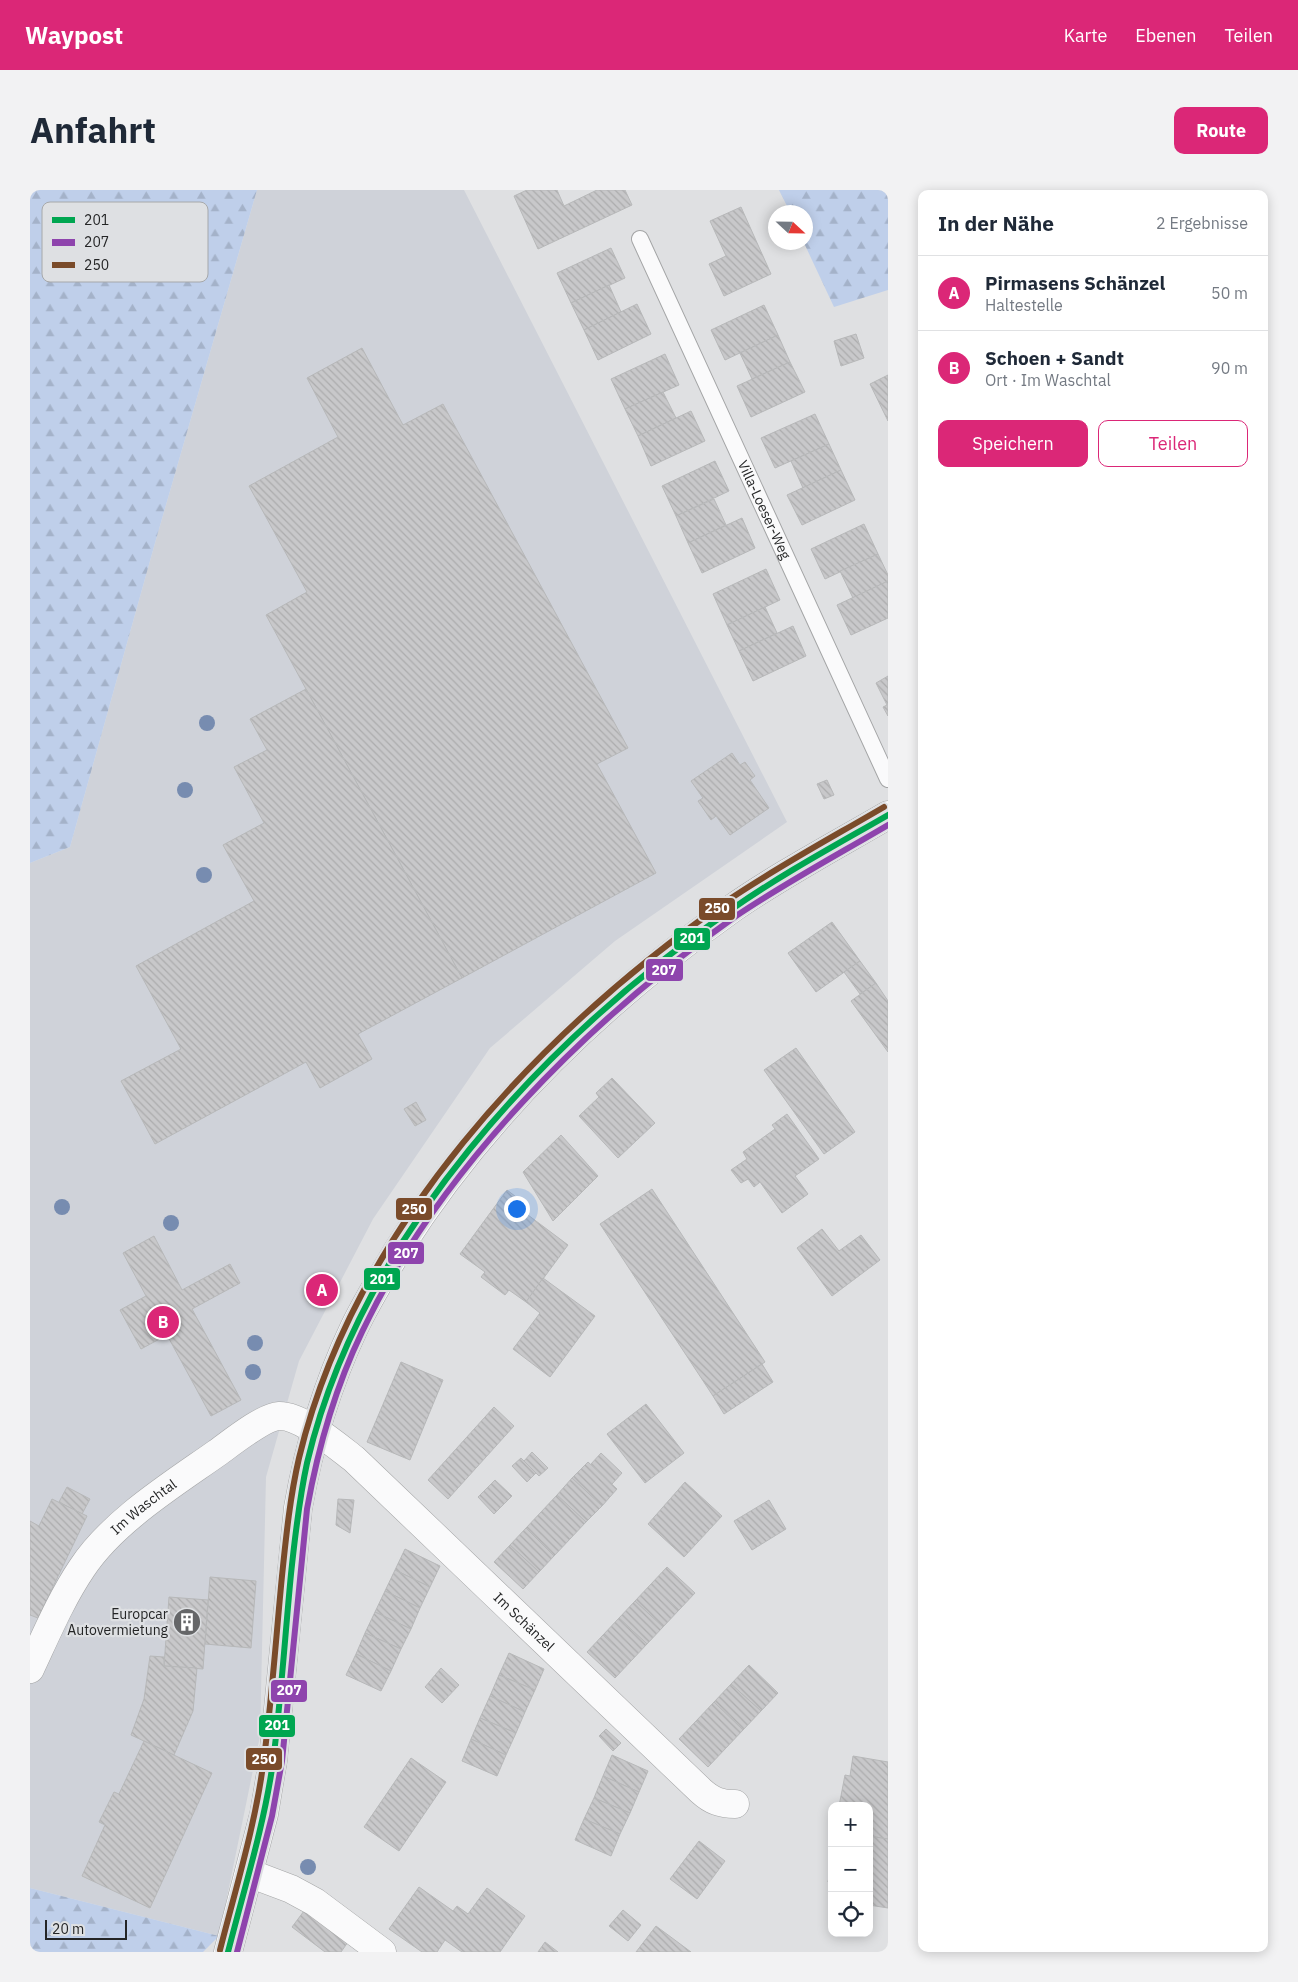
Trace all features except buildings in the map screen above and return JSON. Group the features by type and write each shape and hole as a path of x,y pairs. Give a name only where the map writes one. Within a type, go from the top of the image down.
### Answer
{"main road":[{"path":"235,1949 248,1873 264,1814 272,1760 298,1508 315,1430 331,1383 354,1326 387,1268 412,1228 455,1168 540,1072 602,1011 664,959 732,909 888,815"},
{"name":"Im Waschtal","path":"30,1669 62,1603 83,1566 114,1531 177,1481 262,1423 279,1416 292,1419 315,1430"},
{"name":"Im Schänzel","path":"315,1430 354,1459 701,1791 712,1800 724,1804 735,1804"},
{"path":"248,1873 291,1889 315,1902 382,1952"}],"lane":[{"name":"Villa-Loeser-Weg","path":"640,239 888,779"}],"shaded area":[{"path":"257,190 464,190 787,822 615,941 490,1048 373,1219 299,1361 266,1477 260,1736 219,1936 30,1888 30,863 70,847"}],"green space":[{"path":"30,190 257,190 70,847 30,863"},
{"path":"779,190 888,190 888,290 834,307 807,250 813,250 813,205 786,205"},
{"path":"30,1888 219,1936 203,1952 30,1952"}],"transit line":[{"name":"250","path":"220,1950 245,1855 256,1807 264,1758 287,1532 299,1458 325,1374 362,1293 409,1216 463,1143 523,1075 588,1012 657,953 727,901 785,864 884,807"},
{"name":"201","path":"228,1952 259,1834 273,1762 294,1546 299,1504 307,1463 333,1379 370,1299 416,1222 470,1149 530,1081 594,1018 662,961 732,909 790,872 888,815"},
{"name":"207","path":"237,1952 272,1816 282,1761 307,1509 316,1463 328,1419 352,1353 394,1272 432,1213 476,1156 523,1102 574,1050 627,1002 681,957 736,916 888,825"}],"place":[{"name":"Pirmasens Schänzel","path":"322,1290"},
{"name":"Schoen + Sandt","path":"163,1322"},
{"name":"Europcar Autovermietung","path":"187,1622"}]}
